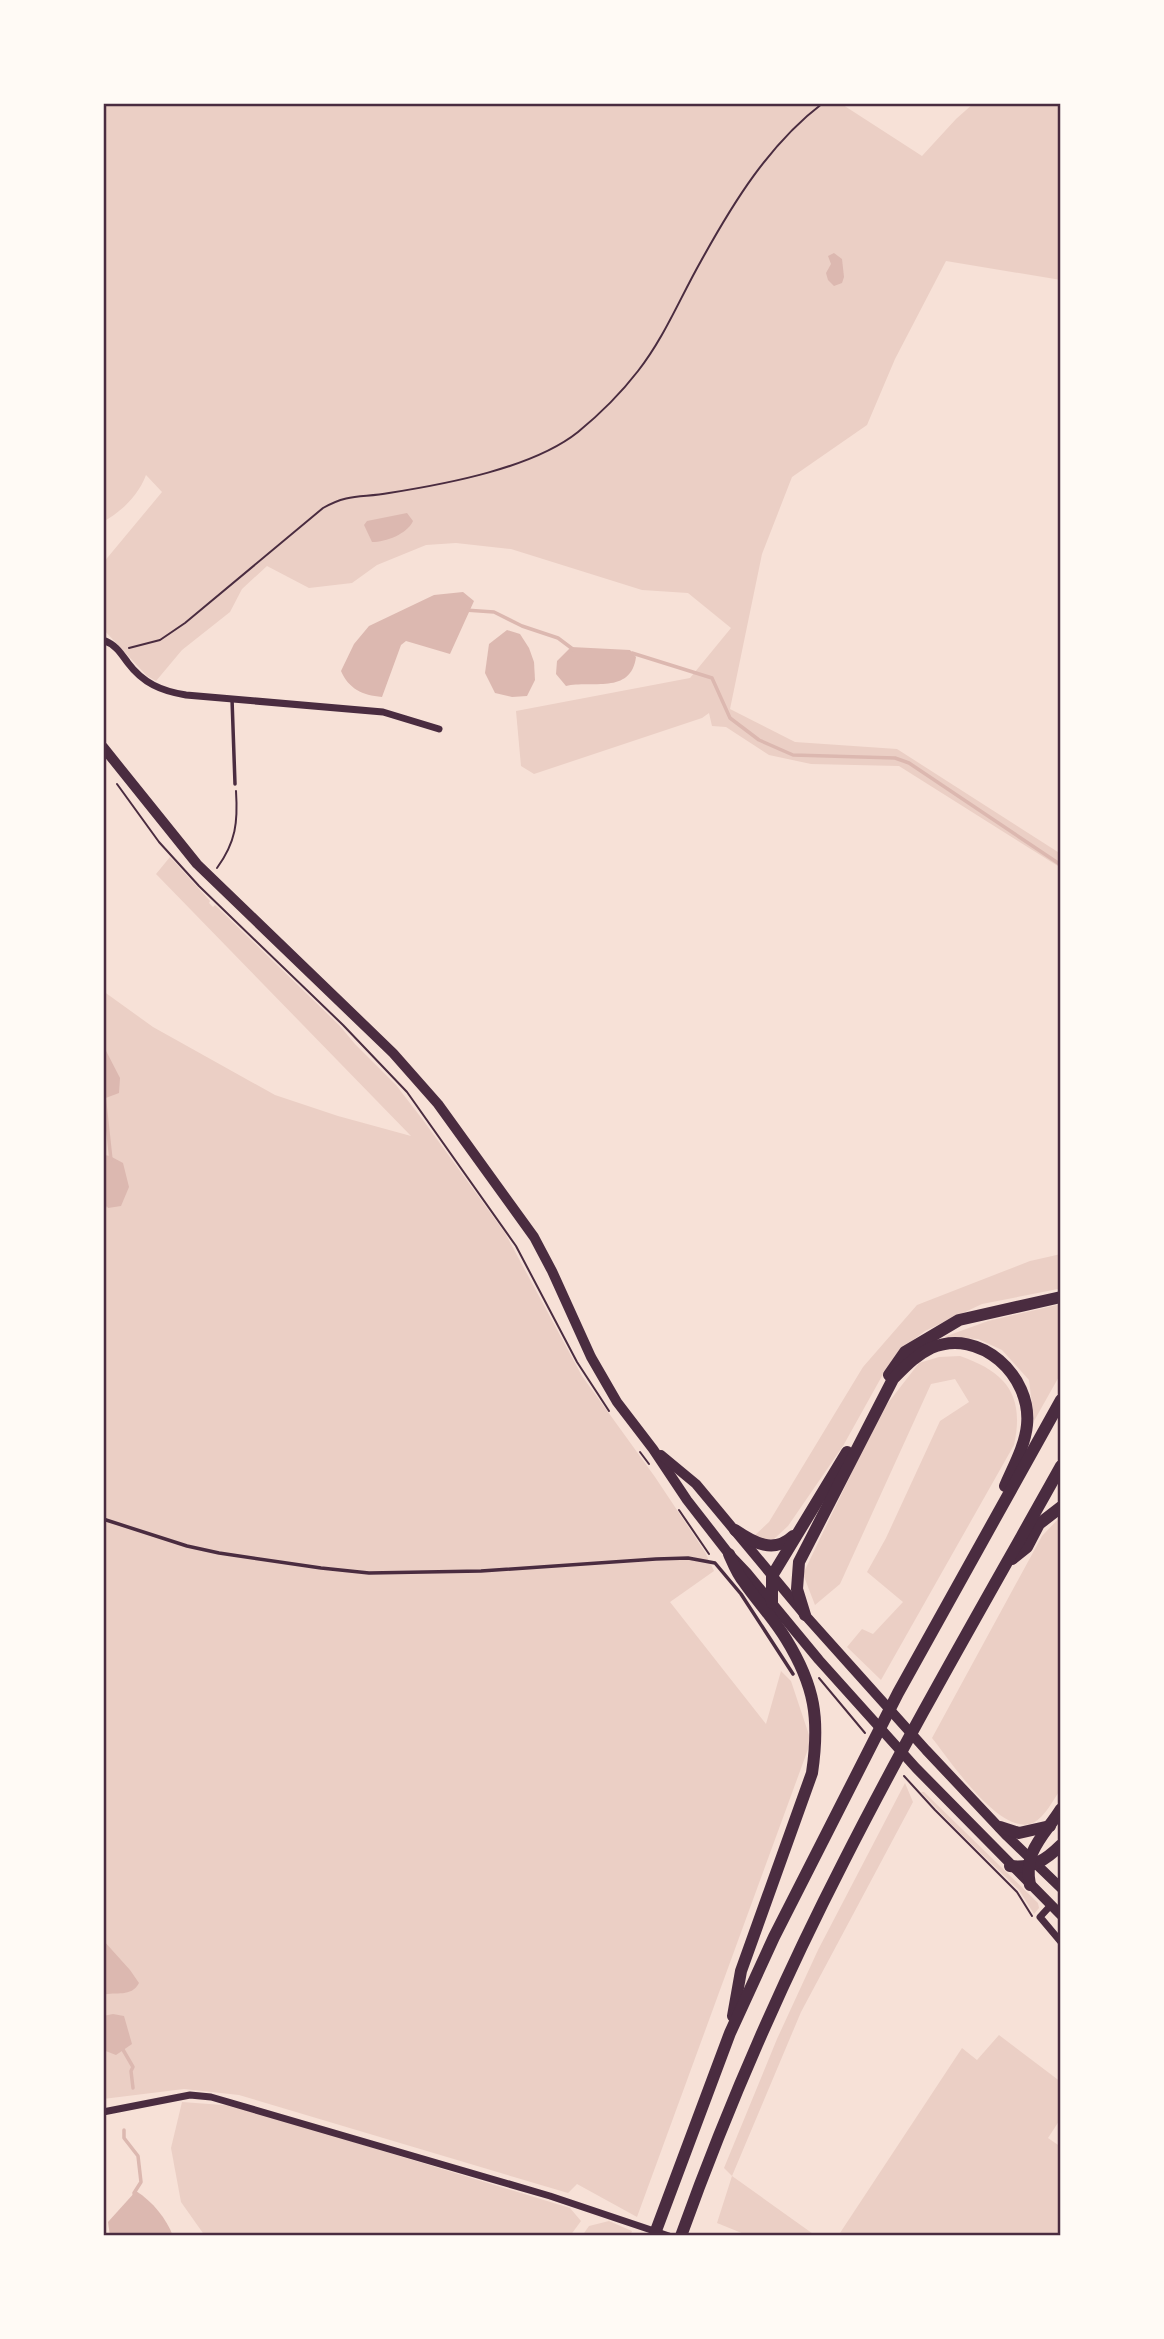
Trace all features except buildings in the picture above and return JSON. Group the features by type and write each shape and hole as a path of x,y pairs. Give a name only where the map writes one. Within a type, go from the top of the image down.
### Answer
{"highway":[{"path":"772,1603 772,1576 856,1437 880,1389 905,1352 959,1320 1061,1297"},
{"path":"805,1615 797,1589 799,1562 861,1440 894,1379 911,1360 944,1345 967,1345 992,1354 1012,1373 1025,1398 1027,1426 1023,1443 980,1545"},
{"path":"654,2236 730,2033 774,1937 846,1792 1061,1400"},
{"path":"681,2236 755,2049 838,1872 1061,1466"},
{"path":"1006,1564 1027,1548 1039,1524 1061,1507"},
{"path":"735,1530 750,1541 768,1546 786,1543 799,1531"},
{"path":"729,1553 741,1580 786,1638 802,1670 814,1703 817,1741 812,1773 741,1971 730,2033"},
{"path":"1030,1885 1031,1863 1061,1809"},
{"path":"1000,1828 1019,1832 1050,1826"},
{"path":"1010,1866 1031,1863 1052,1854 1061,1845"}],"main road":[{"path":"103,747 197,864 393,1053 438,1104 526,1223 552,1271 605,1384 688,1500 729,1553 863,1711 1010,1866 1030,1885 1056,1903 1061,1914"},
{"path":"653,1449 696,1484 805,1615 926,1750 1031,1863 1061,1888"}],"street":[{"path":"103,640 118,648 137,673 161,690 383,712 439,729"},
{"path":"1056,1903 1040,1917 1061,1942"},
{"path":"103,2112 190,2095 211,2097 365,2140 669,2236"}],"lane":[{"path":"232,699 235,784"},
{"path":"103,1519 187,1546 219,1553 321,1569 369,1573 467,1572 688,1558 715,1563 741,1594 793,1674"}],"path":[{"path":"118,648 139,647 171,633 333,502 353,495 380,495 435,485 527,461 577,433 639,370 667,326 701,261 762,164 804,118 823,103"},
{"path":"113,777 159,842 199,886 407,1092 516,1246 576,1362 591,1388 613,1416"},
{"path":"214,871 233,843 237,806 235,784"},
{"path":"636,1447 651,1467"},
{"path":"678,1508 715,1563"},
{"path":"817,1676 856,1723"},
{"path":"909,1781 1020,1895"}],"shaded area":[{"path":"103,103 840,103 922,156 974,103 1061,103 1061,280 946,261 895,359 867,425 792,477 762,554 730,709 795,742 897,749 1061,854 1061,868 899,766 811,764 769,755 726,727 712,726 709,713 702,718 534,774 521,766 516,711 690,678 731,628 688,593 642,590 511,549 456,543 426,545 377,565 352,583 309,588 267,566 242,589 230,612 182,650 156,681 147,676 103,629 103,563 162,492 146,475 129,502 103,522"},
{"path":"834,253 842,259 844,277 842,283 834,286 826,273 831,264 828,256"},
{"path":"407,513 413,521 406,530 390,539 372,542 364,525 367,521"},
{"path":"463,592 474,601 450,654 406,641 401,645 382,697 362,693 352,687 341,671 354,644 369,626 434,595"},
{"path":"507,630 520,634 534,662 535,680 527,696 512,697 495,693 485,673 489,644"},
{"path":"571,647 630,650 636,657 633,669 626,677 609,684 566,686 556,674 557,661"},
{"path":"170,857 209,903 213,907 215,905 339,1025 396,1085 505,1233 582,1376 655,1477 705,1552 714,1571 670,1602 766,1724 781,1671 791,1681 811,1741 637,2217 577,2184 568,2193 239,2095 184,2089 103,2099 103,991 153,1027 275,1095 411,1136 156,874"},
{"path":"103,1045 120,1078 119,1093 103,1099"},
{"path":"104,1155 123,1163 129,1187 121,1206 108,1208 103,1200"},
{"path":"1061,1254 1061,1287 1058,1289 982,1304 925,1331 900,1350 882,1376 843,1446 788,1526 774,1539 754,1536 769,1522 863,1367 917,1305 1030,1261"},
{"path":"1061,1304 1061,1373 1034,1421 1029,1380 1002,1350 978,1339 944,1337 988,1321"},
{"path":"960,1356 989,1370 1008,1388 1017,1412 1014,1445 881,1680 847,1647 862,1629 873,1634 903,1602 867,1572 886,1538 940,1421 969,1402 955,1379 931,1384 840,1584 815,1605 803,1574 881,1412 919,1363 939,1357"},
{"path":"1061,1516 1061,1789 1037,1820 1020,1824 1006,1819 991,1808 932,1738 1042,1536"},
{"path":"905,1783 913,1802 801,2012 732,2176 724,2168 777,2039 818,1950"},
{"path":"921,1792 1038,1903 1039,1908 1034,1914 1019,1890"},
{"path":"103,1940 139,1983 132,1991 103,1995"},
{"path":"103,2016 124,2016 132,2044 116,2055 103,2050"},
{"path":"999,2035 1061,2082 1061,2118 1048,2138 1061,2147 1061,2236 838,2236 962,2048 977,2060"},
{"path":"182,2102 236,2106 570,2208 581,2221 570,2236 205,2236 181,2202 171,2148"},
{"path":"732,2176 816,2236 749,2236 717,2223"},
{"path":"136,2191 158,2211 173,2236 110,2236 108,2222"},
{"path":"609,2221 632,2231 630,2236 582,2236 589,2226"}],"waterway":[{"path":"465,610 494,612 522,626 558,638 574,650"},
{"path":"630,654 712,678 730,718 759,740 793,755 895,758 909,763 1061,865"},
{"path":"103,1086 111,1160"},
{"path":"103,1210 107,1202"},
{"path":"122,2048 133,2067 133,2088"},
{"path":"124,2130 124,2138 138,2156 141,2182 134,2193 135,2198"}]}
